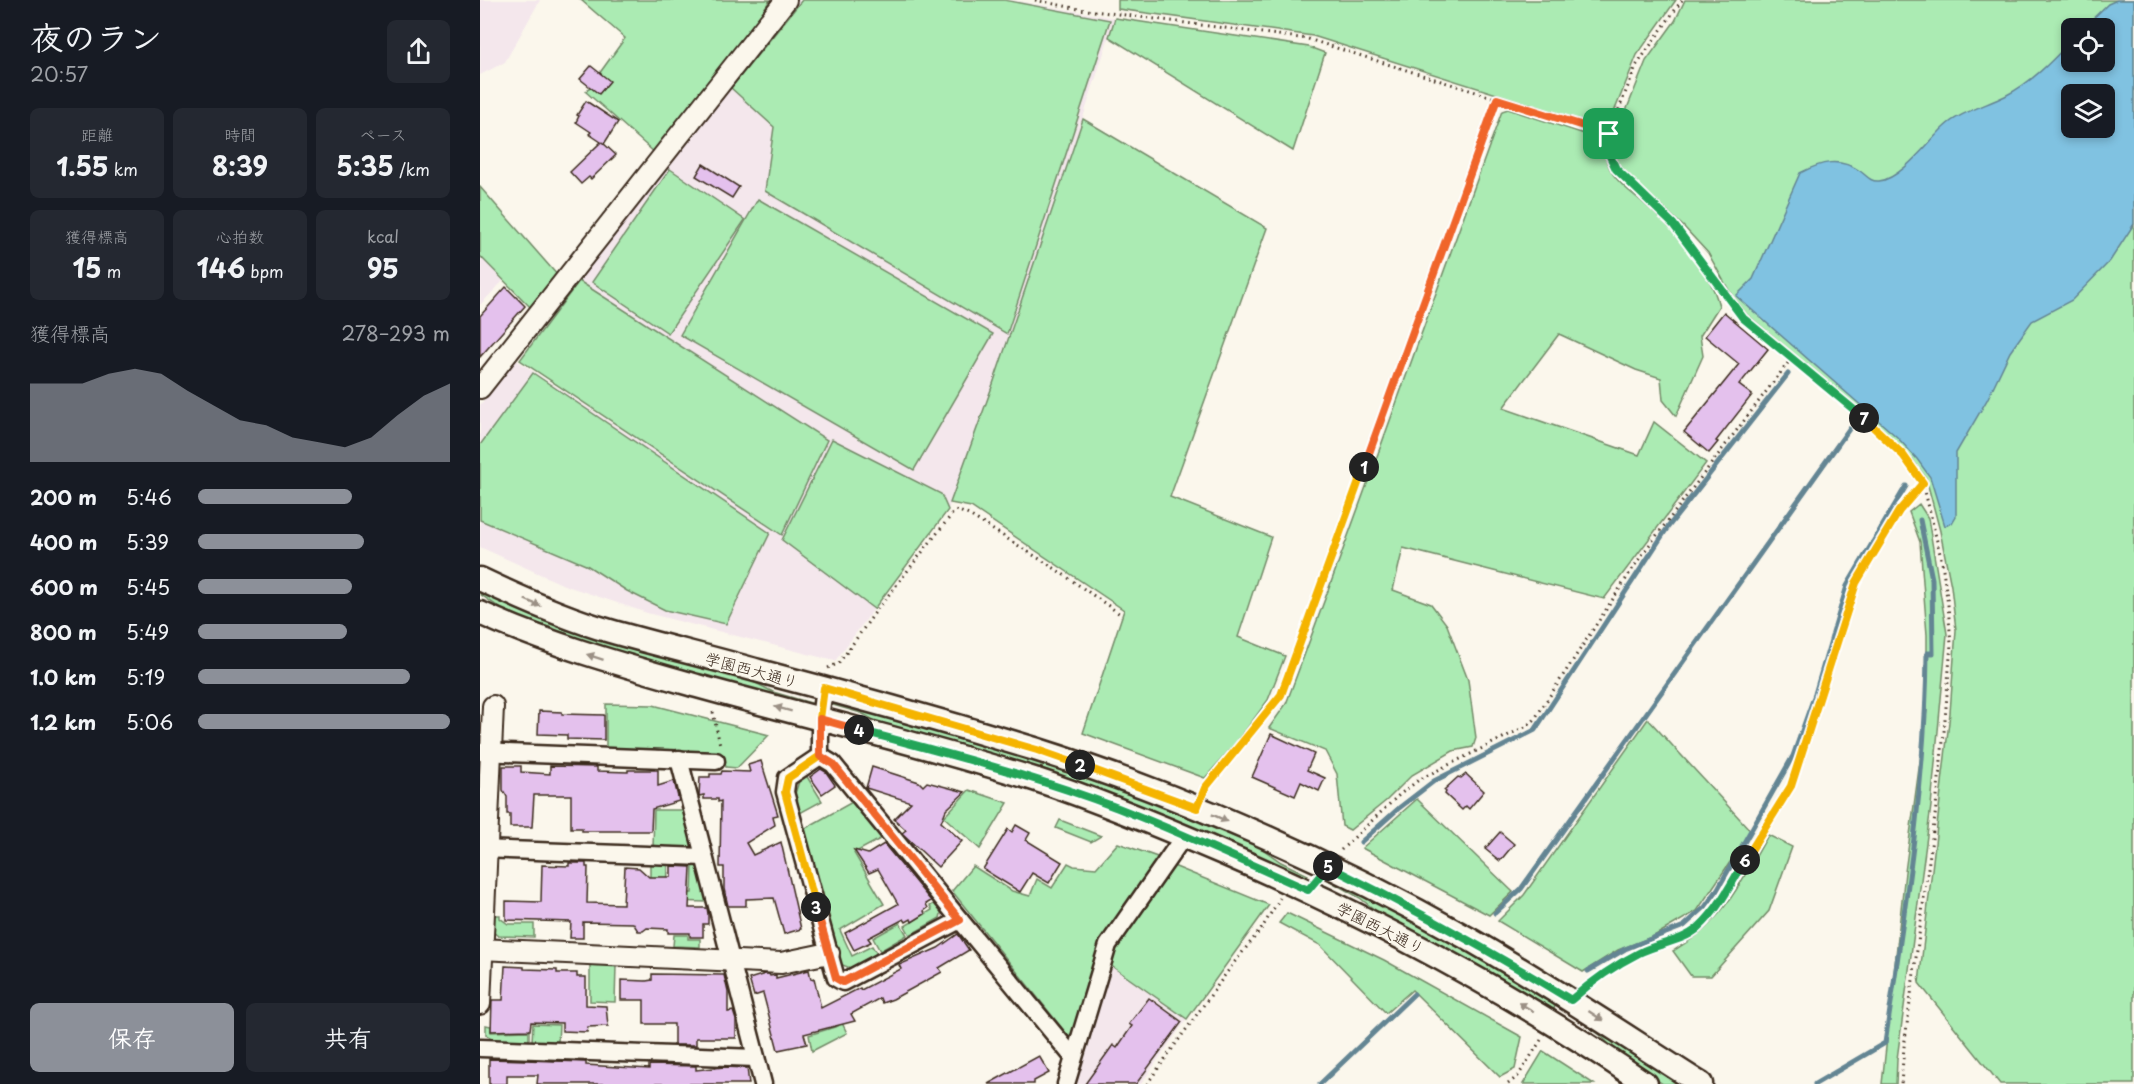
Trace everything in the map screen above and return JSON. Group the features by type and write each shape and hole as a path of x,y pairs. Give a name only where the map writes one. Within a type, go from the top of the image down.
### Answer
{"main road":[{"name":"学園西大通り","path":"480,579 539,606 608,630 826,678 1128,781 1197,808 1327,866 1469,939 1571,1000 1701,1084"},
{"name":"学園西大通り","path":"480,613 532,636 603,660 920,745 1034,779 1119,808 1308,890 1446,961 1553,1023 1646,1084"}],"street":[{"path":"480,388 786,0"},
{"path":"820,756 820,719 826,678"},
{"path":"480,1004 485,752 493,706"},
{"path":"485,752 716,761"},
{"path":"820,756 833,764 1073,1057"},
{"path":"820,756 788,778 785,792 836,978 843,982 960,920"},
{"path":"679,759 763,1084"},
{"path":"1066,1084 1108,945 1184,836"},
{"path":"484,849 704,857"},
{"path":"481,949 782,963 829,953"},
{"path":"480,1048 756,1058"}],"path":[{"path":"1035,0 1080,9 1308,39 1609,134"},
{"path":"1682,0 1636,66 1609,134 1609,154 1616,169 1673,224 1743,318 1866,420 1903,455 1923,483 1942,562 1951,644 1935,816 1901,1084"},
{"path":"1197,808 1205,788 1281,695 1497,99"},
{"path":"1327,866 1357,834 1420,779 1526,727 1534,720 1641,556 1791,359"},
{"path":"1571,1000 1587,985 1640,952 1679,939 1698,928 1723,897 1791,786 1856,583 1899,511 1923,483"},
{"path":"826,678 957,510 971,516 1054,568 1120,614"},
{"path":"713,712 721,751 716,761"},
{"path":"1147,1084 1233,964 1262,928 1282,895 1308,890"},
{"path":"1508,1084 1518,1076 1553,1023"}],"shaded area":[{"path":"480,0 540,0 505,62 480,75"},
{"path":"797,0 1012,0 1115,18 993,384 948,510 941,494 782,540 874,609 835,661 647,613 564,585 480,547 480,405 516,360 782,535 827,440 579,281"},
{"path":"480,256 503,281 480,305"},
{"path":"1110,965 1187,1019 1141,1084 1074,1084"}],"green space":[{"path":"581,0 770,0 751,30 655,153 586,92 625,38"},
{"path":"802,0 1004,0 1110,20 1007,334 765,191 774,127 731,88"},
{"path":"1118,0 1676,0 1637,55 1610,122 1601,127 1313,36 1118,9"},
{"path":"1685,0 2134,0 2134,1084 2000,1084 1919,983 1950,713 1956,630 1951,586 1926,478 1911,458 1867,415 1746,314 1731,294 1708,253 1618,164 1615,152 1616,136 1646,61 1675,21"},
{"path":"1115,18 1309,47 1325,53 1293,151 1109,37"},
{"path":"1508,109 1600,139 1613,174 1624,187 1670,227 1690,251 1708,277 1719,306 1700,336 1703,356 1676,416 1663,400 1661,378 1636,370 1559,334 1503,408 1639,455 1654,422 1706,463 1604,599 1403,548 1393,590 1431,604 1447,625 1468,680 1476,738 1473,747 1453,751 1412,775 1387,800 1350,830 1342,826 1337,774 1325,751 1269,728 1286,704 1502,111"},
{"path":"1083,119 1267,228 1170,497 1271,537 1238,637 1285,656 1268,700 1237,742 1205,778 1083,733 1124,610 971,507 950,503"},
{"path":"670,169 745,220 668,333 592,282"},
{"path":"480,187 559,277 532,309 480,256"},
{"path":"758,199 993,334 914,470 680,335"},
{"path":"579,281 827,440 782,535 520,360"},
{"path":"533,373 770,533 726,624 665,610 627,591 588,566 480,520 480,445"},
{"path":"832,439 941,494 948,510 874,609 782,540"},
{"path":"1919,504 1928,518 1947,634 1931,806 1897,1059 1896,1084 1882,1084 1905,872 1927,709 1927,635 1920,542 1909,512"},
{"path":"480,589 748,679 773,692 811,703 810,708 695,677 528,624 480,594"},
{"path":"835,700 1020,752 1123,790 1254,843 1281,862 1308,875 1305,879 879,723 861,713 833,705"},
{"path":"606,704 653,705 769,735 737,768 726,767 722,754 606,750"},
{"path":"1648,719 1751,831 1697,911 1654,936 1618,950 1583,972 1498,921 1524,895"},
{"path":"806,775 822,801 800,813 794,797 800,778"},
{"path":"969,790 1008,803 980,849 944,817"},
{"path":"1417,799 1513,892 1489,915 1362,848"},
{"path":"854,801 882,838 854,853 884,904 840,930 852,956 872,946 877,954 850,968 840,964 815,878 804,829"},
{"path":"654,810 683,810 692,845 689,850 653,849"},
{"path":"1060,820 1101,836 1091,842 1056,828"},
{"path":"1768,835 1792,847 1769,911 1711,976 1691,976 1673,951 1709,925 1721,911 1743,879"},
{"path":"1118,843 1160,858 1104,941 1070,1038 952,891 973,866 1012,891 1030,896 1037,879 1052,888 1068,863 1074,866 1096,868"},
{"path":"650,862 668,863 667,899 650,899"},
{"path":"693,864 697,864 707,902 669,901 670,893 692,893"},
{"path":"1171,865 1269,905 1187,1019 1110,965 1114,946"},
{"path":"1333,878 1501,968 1534,993 1555,1005 1554,1010 1511,989 1386,919 1360,898 1330,881"},
{"path":"937,902 942,910 940,918 910,935 905,926 932,910 930,906"},
{"path":"1287,913 1384,960 1522,1037 1515,1069 1500,1077 1412,990 1386,1013 1320,945 1279,923"},
{"path":"492,915 500,915 500,918 508,924 534,924 534,937 498,936 492,931"},
{"path":"900,923 907,935 880,951 873,938"},
{"path":"674,935 688,935 688,939 700,939 700,947 673,946"},
{"path":"590,965 616,966 615,1002 590,1001"},
{"path":"1574,1011 1682,1084 1663,1084 1621,1056 1600,1035 1572,1015"},
{"path":"838,1015 847,1033 812,1051 809,1035 838,1026 836,1017"},
{"path":"533,1024 559,1025 558,1042 532,1041"},
{"path":"486,1025 491,1026 491,1032 529,1031 529,1042 497,1041 486,1035"},
{"path":"1543,1051 1594,1084 1523,1084"}],"water":[{"path":"2117,0 2134,0 2134,224 2110,261 2072,300 2032,321 2010,352 1987,400 1956,453 1956,516 1952,523 1945,526 1930,477 1917,459 1897,437 1736,296 1753,279 1800,173 1815,166 1837,163 1852,167 1873,180 1887,179 1914,159 1950,122 2024,85 2061,51 2061,72 2115,72 2115,18 2093,18 2108,4"}],"building":[{"path":"591,66 610,81 599,94 580,79"},
{"path":"586,101 618,122 604,144 616,155 591,179 589,177 581,184 570,172 601,142 576,122 579,116 577,115"},
{"path":"703,164 739,187 732,198 696,176"},
{"path":"506,287 525,306 480,357 480,316"},
{"path":"1724,312 1768,349 1739,385 1752,395 1709,453 1684,432 1739,364 1705,336"},
{"path":"539,711 604,715 604,740 567,739 567,735 538,734"},
{"path":"1271,734 1314,754 1307,770 1325,778 1319,791 1301,782 1295,796 1252,777"},
{"path":"761,761 778,815 773,816 775,825 746,843 753,855 781,842 801,929 784,934 774,898 746,899 746,906 728,906 724,889 724,867 720,867 721,801 704,799 704,795 699,796 700,777 721,774 722,771 750,772 748,765"},
{"path":"503,766 521,766 521,772 550,774 550,766 597,767 597,771 658,770 658,786 674,781 679,801 652,809 651,831 582,831 582,828 571,828 571,795 534,795 532,827 510,827 507,797 503,790"},
{"path":"872,767 919,782 923,786 927,782 965,792 946,810 941,822 962,841 938,867 902,833 906,830 894,819 911,802 866,788"},
{"path":"821,769 835,785 822,794 810,777"},
{"path":"1466,774 1484,791 1469,809 1466,806 1462,810 1445,794 1444,790 1458,777 1461,778"},
{"path":"1016,825 1030,833 1026,840 1062,862 1049,883 1032,873 1020,892 983,869 1008,829 1012,832"},
{"path":"1500,832 1514,844 1500,861 1485,849"},
{"path":"884,844 931,901 926,904 928,908 924,911 925,914 912,922 911,919 906,922 904,919 868,938 871,942 854,950 845,933 898,904 878,869 869,873 854,850 868,854"},
{"path":"569,863 586,863 588,867 587,903 623,904 625,867 639,868 649,877 671,877 671,866 691,867 689,908 707,908 708,924 703,924 703,937 690,937 690,933 668,933 668,929 647,928 638,931 633,923 583,922 583,938 570,938 571,922 506,920 506,901 541,902 542,865 569,866"},
{"path":"958,934 969,950 939,968 942,972 893,999 882,1003 880,998 851,1014 855,1021 804,1034 807,1044 778,1050 763,993 754,996 749,979 765,974 776,975 776,978 809,970 811,979 814,978 821,1008 901,969 899,965 938,948"},
{"path":"505,966 557,970 557,973 577,973 577,977 586,977 586,1005 606,1006 608,1026 588,1027 587,1032 562,1031 562,1023 531,1022 530,1030 491,1031 492,1000 503,1000"},
{"path":"652,974 724,975 728,992 728,1012 733,1011 736,1020 736,1038 696,1038 696,1045 674,1045 674,1024 644,1024 644,1000 621,1000 621,980 652,980"},
{"path":"1149,998 1182,1022 1136,1084 1085,1084 1113,1045 1117,1048 1132,1026 1129,1024"},
{"path":"1039,1056 1049,1073 1034,1081 1034,1084 988,1084"},
{"path":"489,1059 586,1062 586,1065 649,1069 649,1065 696,1066 696,1070 724,1067 747,1068 749,1084 537,1084 538,1075 507,1075 507,1084 489,1084"}],"waterway":[{"path":"1361,842 1434,781 1535,730 1668,527 1788,374"},
{"path":"1495,913 1521,889 1849,429"},
{"path":"1588,971 1625,949 1684,926 1705,907 1716,892 1793,756 1815,694 1847,586 1906,486"},
{"path":"1815,1084 1885,1043 1918,800 1923,751 1927,653 1933,653 1932,579 1920,520"},
{"path":"1320,1084 1414,994"}],"route":[{"path":"1609,134 1497,99 1281,695 1205,788 1197,808 1128,781 1037,750 824,688 820,719 820,756 788,778 785,792 836,978 843,982 851,980 960,920 833,764 820,756 820,740 820,719 920,745 1034,779 1119,808 1308,890 1327,866 1469,939 1571,1000 1587,985 1640,952 1679,939 1698,928 1723,897 1791,786 1856,583 1899,511 1923,483 1903,455 1866,420 1743,318 1673,224 1616,169 1609,154 1609,134"}]}
